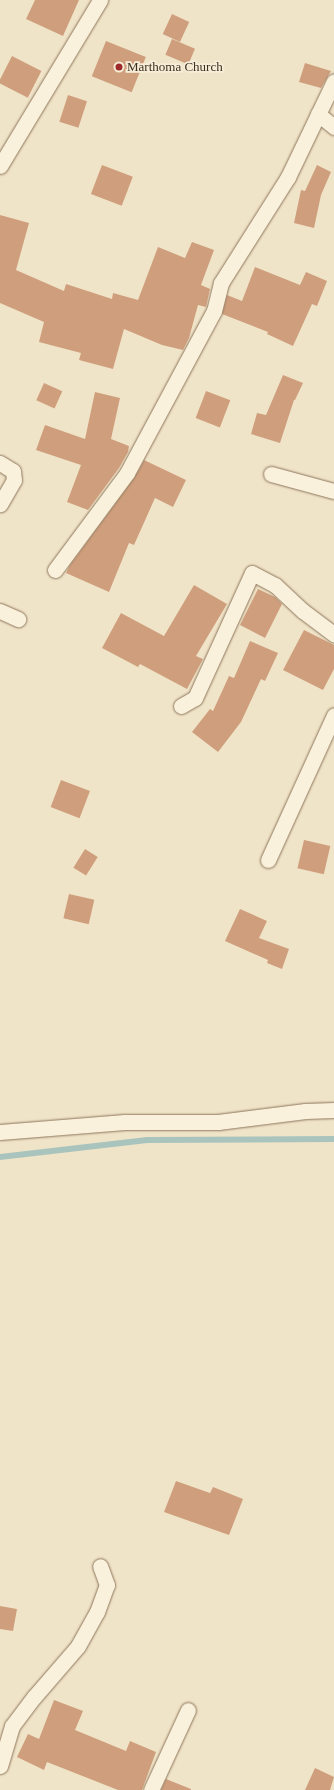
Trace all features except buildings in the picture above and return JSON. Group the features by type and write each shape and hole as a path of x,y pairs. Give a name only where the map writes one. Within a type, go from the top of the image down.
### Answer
{"street":[{"path":"0,166 100,0"},
{"path":"55,570 127,473 214,311 221,283 288,177 334,81"},
{"path":"318,114 334,127"},
{"path":"0,463 13,471 14,480 0,504"},
{"path":"271,474 334,491"},
{"path":"181,706 194,698 252,573 275,585 303,611 334,634"},
{"path":"0,611 18,619"},
{"path":"268,860 334,715"},
{"path":"0,1132 125,1122 218,1122 305,1111 334,1110"},
{"path":"0,1766 12,1726 34,1696 78,1646 97,1612 107,1585 100,1566"},
{"path":"151,1790 188,1710"}],"waterway":[{"path":"0,1157 147,1140 334,1139"}],"place":[{"name":"Marthoma Church","path":"119,67"}]}
